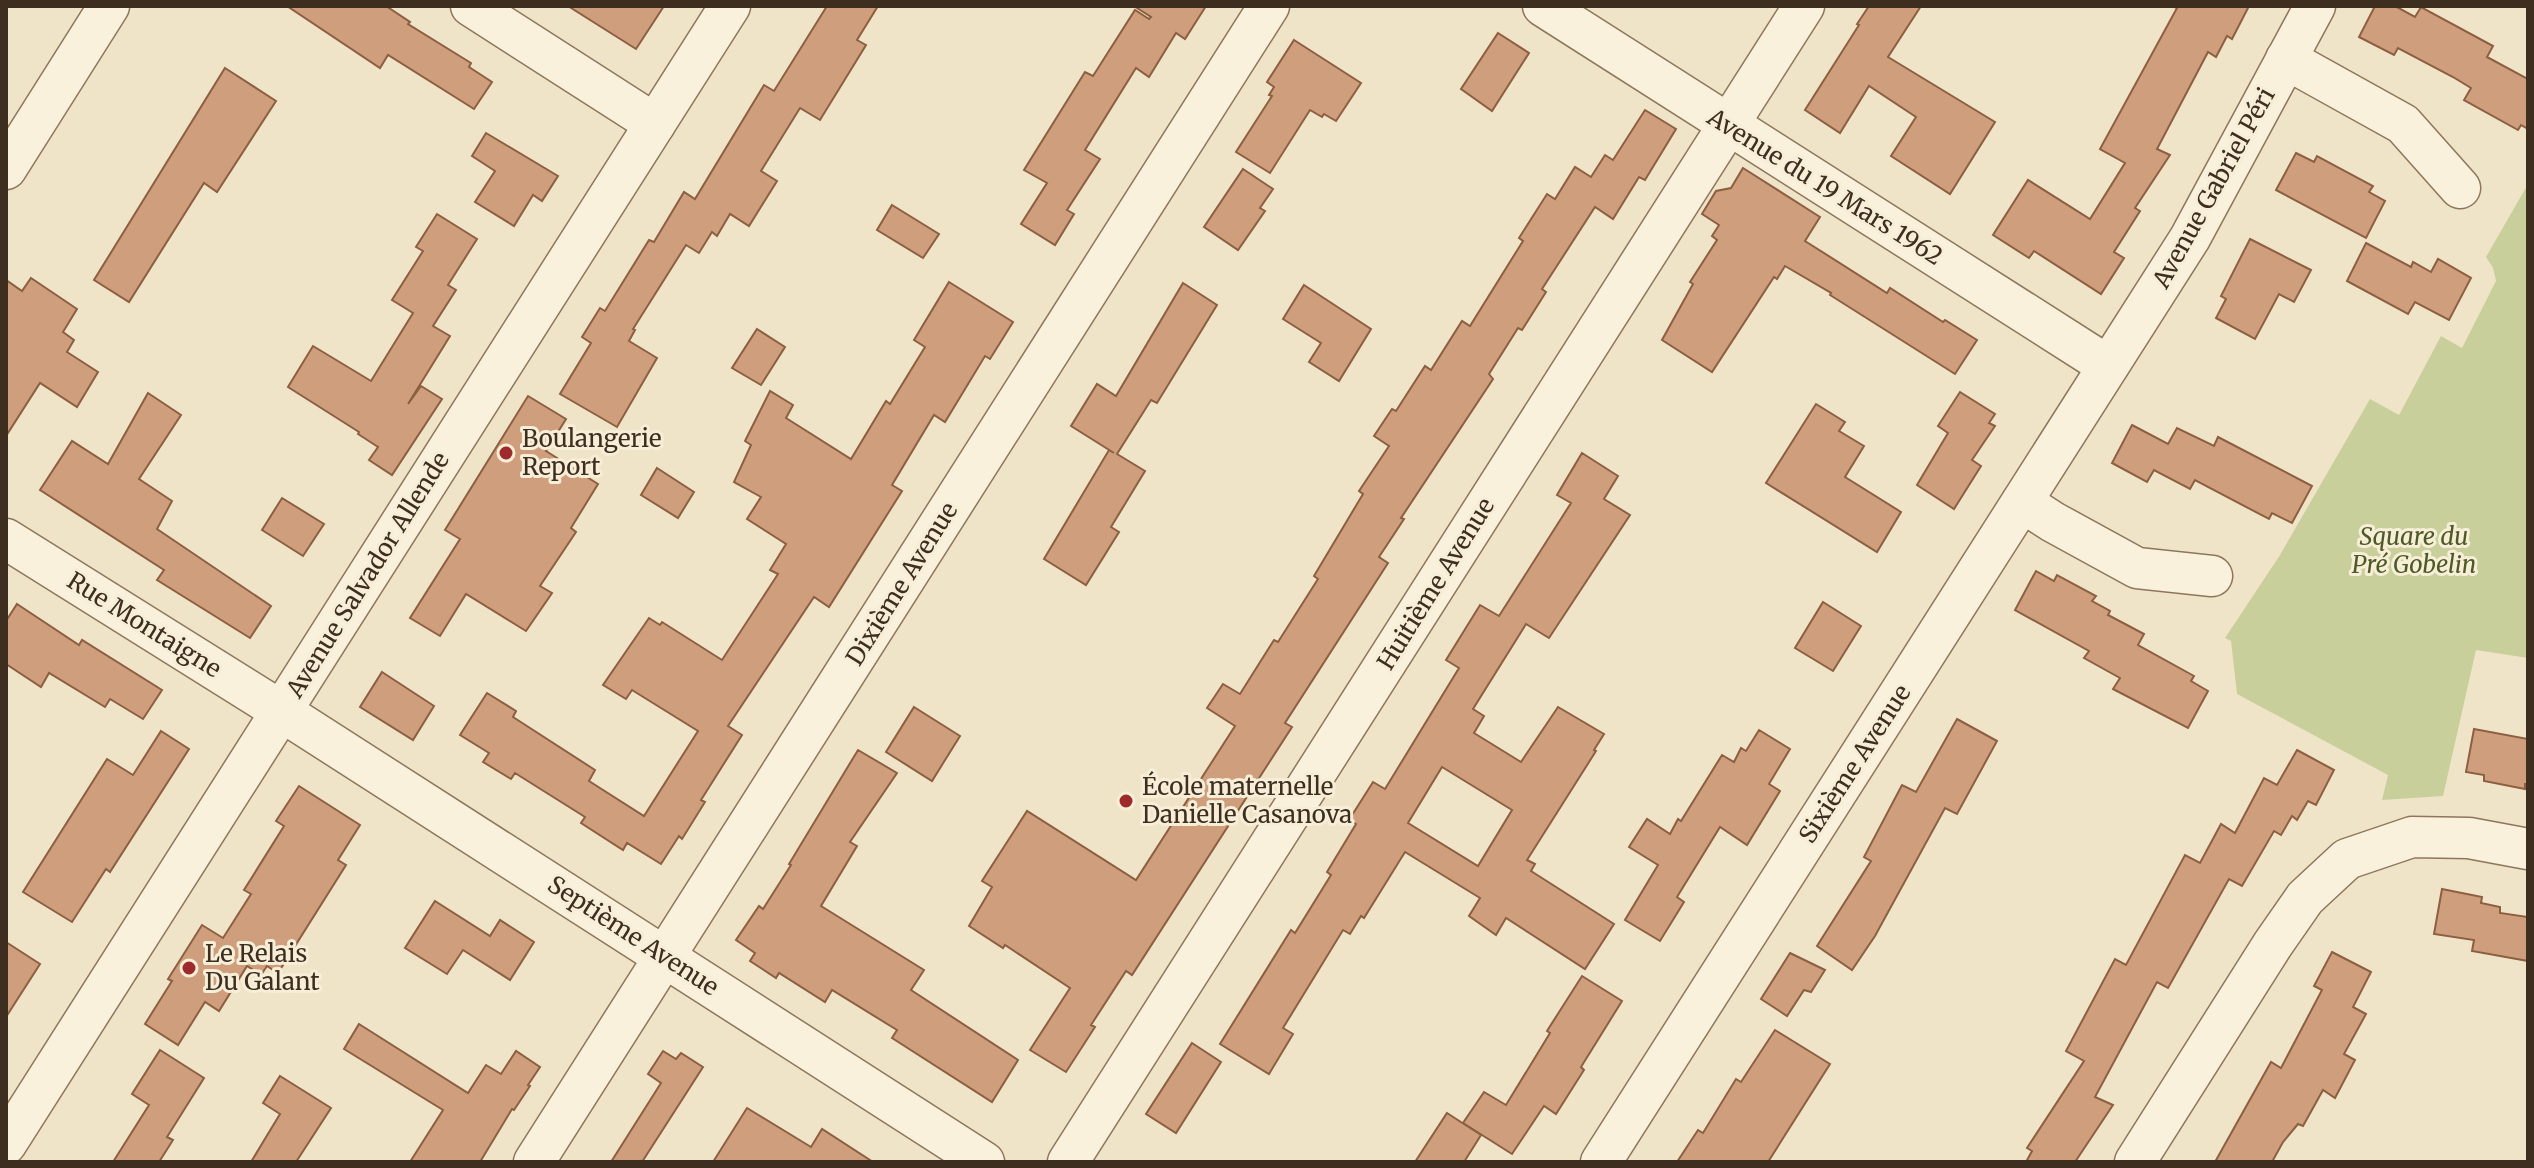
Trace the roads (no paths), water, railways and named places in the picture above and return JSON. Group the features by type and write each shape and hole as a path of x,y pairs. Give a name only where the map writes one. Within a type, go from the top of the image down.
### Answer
{"street":[{"path":"6,169 109,6"},
{"path":"471,6 655,124"},
{"name":"Avenue Salvador Allende","path":"6,1144 730,6"},
{"name":"Dixième Avenue","path":"534,1162 1269,6"},
{"name":"Avenue du 19 Mars 1962","path":"1543,6 2108,366"},
{"name":"Huitième Avenue","path":"1068,1162 1804,6"},
{"name":"Avenue Gabriel Péri","path":"2108,366 2190,238 2315,6"},
{"path":"2286,59 2403,124 2460,188"},
{"name":"Sixième Avenue","path":"1601,1162 2108,366"},
{"path":"2022,502 2137,568 2212,576"},
{"name":"Rue Montaigne","path":"6,539 281,711"},
{"name":"Septième Avenue","path":"281,711 984,1162"},
{"path":"2135,1162 2264,957 2305,898 2347,859 2412,837 2469,838 2528,849"}],"place":[{"name":"Boulangerie Report","path":"506,453"},
{"name":"École maternelle Danielle Casanova","path":"1126,801"},
{"name":"Le Relais Du Galant","path":"189,968"}],"park label":[{"name":"Square du Pré Gobelin","path":"2414,551"}]}
